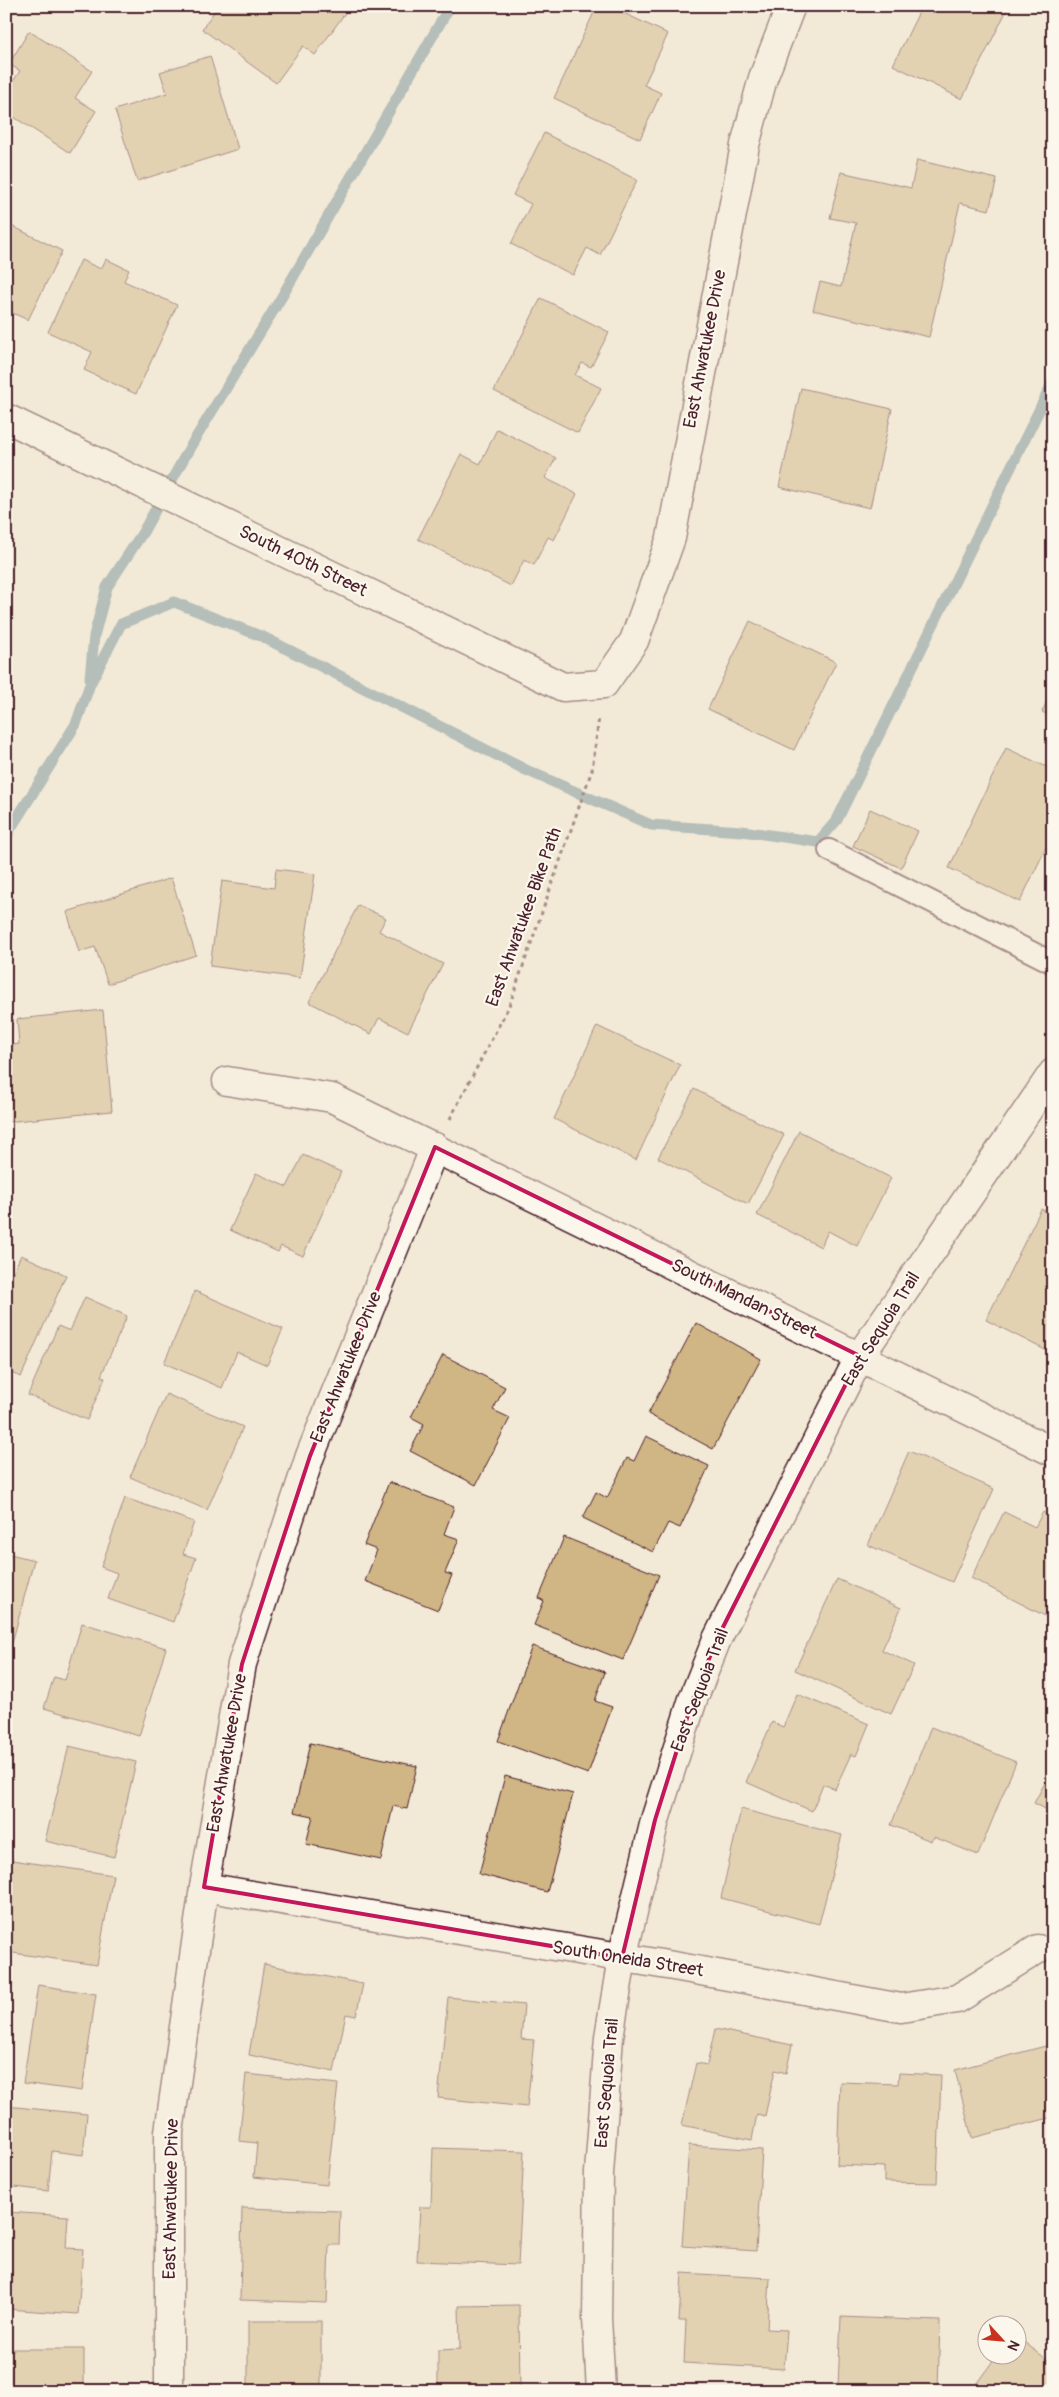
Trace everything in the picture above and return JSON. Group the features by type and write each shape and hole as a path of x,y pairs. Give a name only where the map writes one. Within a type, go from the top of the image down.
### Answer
{"street":[{"name":"East Ahwatukee Drive","path":"604,684 634,641 671,538 745,145 763,78 791,6"},
{"name":"South 40th Street","path":"6,418 563,687 604,684"},
{"name":"East Sequoia Trail","path":"601,2391 597,2318 599,2172 609,2037 622,1958 655,1820 693,1699 717,1639 860,1356 1053,1072"},
{"name":"South Mandan Street","path":"227,1081 332,1098 1053,1452"},
{"name":"East Ahwatukee Drive","path":"169,2391 169,2132 204,1887 242,1664 310,1456 435,1148"},
{"name":"South Oneida Street","path":"204,1887 622,1958 901,2008 957,1999 1038,1949"}],"lane":[{"path":"830,850 1053,963"}],"path":[{"name":"East Ahwatukee Bike Path","path":"435,1148 509,1006 592,770 604,684"}],"highlighted area":[{"path":"435,1147 860,1356 717,1639 693,1699 655,1820 622,1958 204,1887 242,1664 310,1456"}],"building":[{"path":"218,6 335,6 345,13 315,55 303,46 276,83 202,29"},
{"path":"597,6 609,6 668,34 644,85 661,93 640,139 554,98"},
{"path":"922,6 1009,6 962,99 893,65"},
{"path":"29,31 92,71 75,98 96,111 70,153 6,112 6,92 20,71 9,64"},
{"path":"210,56 238,149 137,181 115,110 167,93 160,72"},
{"path":"544,133 637,180 600,255 587,248 573,275 511,244 531,204 513,195"},
{"path":"917,160 997,179 989,210 960,203 929,337 813,310 820,282 841,287 856,223 830,218 841,172 911,188"},
{"path":"6,223 62,251 28,320 6,310"},
{"path":"106,259 129,270 124,281 177,305 136,394 84,370 92,352 48,332 81,260 101,269"},
{"path":"541,298 609,332 591,367 582,363 575,375 601,388 578,433 494,391"},
{"path":"801,388 892,409 870,508 779,487"},
{"path":"497,429 556,458 545,478 577,494 554,540 548,537 534,565 524,560 511,586 418,539 461,454 480,464"},
{"path":"750,621 836,662 794,750 708,709"},
{"path":"1053,688 1053,717 1042,712"},
{"path":"1006,748 1053,770 1053,833 1020,902 949,868"},
{"path":"870,809 918,831 901,868 853,846"},
{"path":"276,869 315,874 300,978 210,966 222,881 274,888"},
{"path":"171,878 196,955 108,984 95,947 79,952 67,912"},
{"path":"358,905 386,918 379,931 443,964 408,1032 379,1018 371,1034 309,1002"},
{"path":"103,1010 112,1111 6,1122 6,1046 19,1044 17,1019"},
{"path":"597,1026 680,1065 636,1160 554,1119"},
{"path":"694,1089 784,1135 748,1204 658,1158"},
{"path":"799,1131 891,1178 857,1246 828,1231 821,1247 757,1215"},
{"path":"303,1155 341,1172 303,1256 281,1246 278,1252 230,1230 256,1173 287,1187"},
{"path":"1041,1209 1053,1215 1053,1354 986,1320"},
{"path":"21,1255 66,1275 21,1377 6,1371 6,1288"},
{"path":"195,1291 283,1329 267,1365 237,1352 222,1388 164,1363"},
{"path":"85,1297 127,1316 101,1376 105,1378 87,1420 28,1395 58,1326 70,1331"},
{"path":"696,1323 761,1359 713,1449 648,1414"},
{"path":"443,1355 505,1387 493,1410 510,1418 476,1485 410,1451 424,1424 411,1417"},
{"path":"166,1394 243,1427 207,1510 130,1477"},
{"path":"646,1436 709,1466 680,1528 668,1523 653,1552 583,1518 596,1492 607,1498 627,1458 634,1461"},
{"path":"909,1451 994,1489 952,1582 868,1545"},
{"path":"389,1482 454,1507 444,1534 459,1539 445,1573 452,1575 438,1610 365,1581 377,1550 364,1545"},
{"path":"125,1498 194,1522 183,1554 196,1558 173,1622 108,1599 117,1573 101,1567"},
{"path":"1004,1512 1035,1527 1043,1512 1053,1517 1053,1620 971,1578"},
{"path":"564,1537 659,1575 623,1660 534,1625 544,1601 539,1598"},
{"path":"6,1553 34,1560 6,1666"},
{"path":"837,1579 901,1608 882,1650 914,1665 891,1714 795,1670"},
{"path":"82,1623 166,1648 139,1736 44,1708 54,1677 65,1680"},
{"path":"532,1646 605,1672 595,1701 612,1707 588,1774 498,1741"},
{"path":"797,1694 869,1724 856,1756 851,1754 835,1789 823,1784 812,1811 746,1782 772,1722 783,1727"},
{"path":"931,1727 1016,1762 978,1855 934,1837 931,1841 891,1825"},
{"path":"310,1743 417,1766 407,1809 393,1806 381,1860 306,1844 313,1816 294,1812"},
{"path":"69,1746 136,1762 114,1857 45,1841"},
{"path":"1053,1768 1053,1813 1034,1803"},
{"path":"505,1776 573,1794 547,1892 479,1874"},
{"path":"741,1809 842,1835 819,1924 721,1898"},
{"path":"12,1860 113,1875 97,1965 6,1952 6,1895"},
{"path":"264,1964 363,1984 356,2016 346,2014 334,2072 249,2055"},
{"path":"38,1985 96,1994 82,2091 23,2083"},
{"path":"448,1997 524,2005 521,2039 534,2040 527,2107 438,2098"},
{"path":"715,2029 792,2045 786,2073 775,2070 765,2116 757,2114 752,2140 682,2125 696,2063 707,2065"},
{"path":"1053,2044 1053,2117 972,2138 955,2070"},
{"path":"899,2073 941,2075 937,2183 884,2182 884,2167 837,2165 840,2082 898,2084"},
{"path":"246,2074 338,2084 327,2185 254,2177 257,2143 239,2141"},
{"path":"6,2106 87,2114 83,2155 52,2151 48,2191 6,2186"},
{"path":"689,2145 762,2150 756,2251 682,2246"},
{"path":"433,2148 524,2151 518,2265 417,2261 420,2207 431,2207"},
{"path":"242,2208 340,2211 339,2245 329,2245 327,2303 240,2300"},
{"path":"6,2212 68,2216 66,2248 83,2249 78,2314 6,2309"},
{"path":"682,2273 770,2278 767,2329 787,2330 784,2369 684,2363 686,2321 679,2321"},
{"path":"519,2305 520,2391 438,2391 438,2350 460,2349 459,2306"},
{"path":"841,2317 940,2321 938,2390 838,2386"},
{"path":"248,2321 321,2321 321,2391 248,2391"},
{"path":"1026,2344 1053,2364 1053,2391 971,2391 991,2364 1026,2364"},
{"path":"6,2349 84,2349 84,2388 78,2387 78,2391 6,2391"}],"waterway":[{"path":"90,678 94,636 107,587 143,532 189,449 281,298 450,6"},
{"path":"6,841 9,831 76,724 90,684 121,624 174,602 263,637 526,770 651,825 742,831 818,842 837,820 1053,382"}]}
